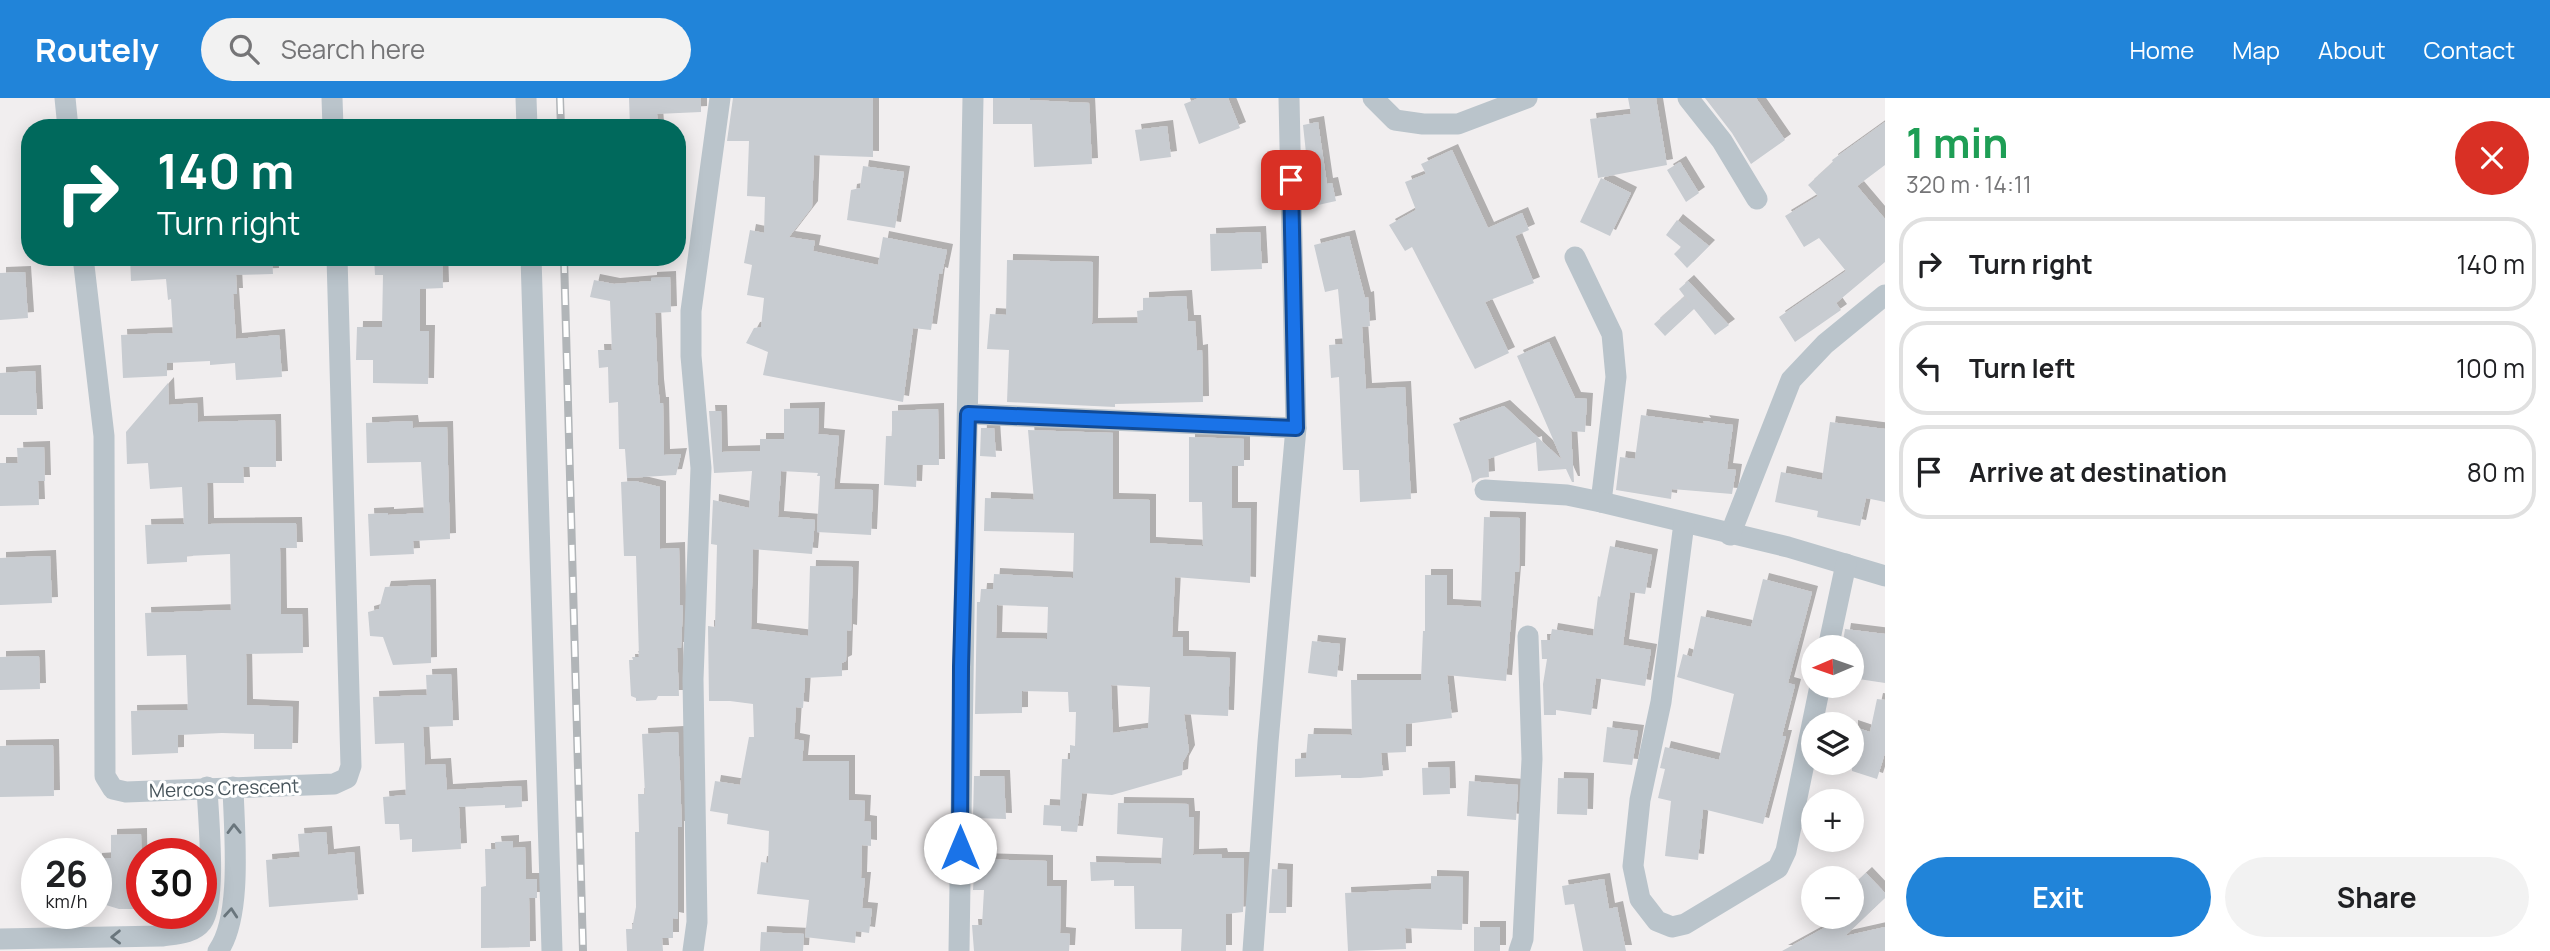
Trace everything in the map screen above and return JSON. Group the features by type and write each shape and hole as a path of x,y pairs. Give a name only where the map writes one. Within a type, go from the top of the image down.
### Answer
{"street":[{"path":"65,98 67,119"},
{"path":"332,98 333,119"},
{"path":"526,98 527,119"},
{"path":"693,951 697,922 693,680 701,468 691,356 691,311 720,98"},
{"path":"959,951 961,667 973,98"},
{"path":"1253,951 1278,620 1296,428 1289,98"},
{"path":"1373,98 1395,120 1458,124 1527,98"},
{"path":"1688,98 1722,141 1758,199"},
{"path":"1575,257 1612,334 1616,377 1601,502"},
{"name":"Mercos Crescent","path":"84,266 104,436 105,776 113,789 126,792 334,784 347,778 351,766 337,266"},
{"path":"531,266 552,951"},
{"path":"1730,535 1791,380 1825,344 1885,295"},
{"path":"968,414 1296,428"},
{"path":"1485,490 1567,495 1601,502 1788,547 1885,576"},
{"path":"1685,523 1661,702 1640,800 1633,866 1640,899 1657,921 1672,927 1685,924 1778,868 1786,851 1818,698"},
{"path":"1831,635 1846,564"},
{"path":"1519,951 1523,939 1532,758 1528,636"},
{"path":"218,951 230,929 235,871 233,786"},
{"path":"0,939 162,936 195,928 205,915 211,871 207,787"}],"building":[{"path":"629,98 701,98 701,112 657,114 657,119 630,119"},
{"path":"733,98 873,98 873,157 814,155 812,207 789,237 815,241 813,251 878,265 883,237 947,250 942,274 939,273 931,330 913,328 903,402 763,375 768,352 746,343 754,328 761,327 764,298 747,295 752,265 744,263 750,230 764,233 765,197 747,196 749,141 727,141"},
{"path":"993,98 1089,103 1092,164 1034,167 1032,124 993,124"},
{"path":"1199,98 1228,98 1240,128 1199,144 1184,104"},
{"path":"1628,98 1656,98 1667,165 1598,178 1590,119 1631,114"},
{"path":"1705,98 1756,98 1785,140 1751,164 1732,133"},
{"path":"1318,122 1327,184 1332,183 1336,201 1309,207 1303,154 1306,153 1303,125"},
{"path":"1885,122 1885,165 1857,186 1885,219 1885,262 1836,303 1841,310 1795,342 1779,317 1846,271 1819,238 1804,247 1785,216 1818,196 1808,185 1833,162 1832,160"},
{"path":"1167,126 1171,157 1140,161 1135,130"},
{"path":"1452,150 1488,228 1522,213 1529,230 1515,236 1534,283 1485,302 1509,353 1475,369 1412,247 1405,251 1389,225 1416,210 1405,182 1426,174 1421,164"},
{"path":"1680,162 1699,193 1686,202 1667,170"},
{"path":"863,166 904,172 895,228 847,220 851,190 860,188"},
{"path":"1601,178 1631,193 1610,236 1580,222"},
{"path":"1677,220 1709,246 1687,268 1674,254 1681,247 1666,235"},
{"path":"1260,232 1262,269 1211,271 1210,234"},
{"path":"1349,236 1365,298 1368,297 1370,326 1362,327 1366,389 1405,387 1411,499 1360,502 1359,470 1343,470 1339,377 1331,378 1329,345 1343,344 1338,289 1325,292 1314,245"},
{"path":"1007,260 1093,262 1092,324 1138,323 1137,311 1143,310 1143,298 1186,296 1188,321 1195,321 1197,351 1202,350 1203,402 1115,404 1115,407 1007,402 1009,350 987,349 990,314 1006,315"},
{"path":"130,266 273,266 273,274 236,275 237,294 233,294 236,339 279,335 282,377 236,380 235,363 210,365 210,361 167,363 167,376 123,378 121,335 173,333 171,299 168,300 166,279 131,281"},
{"path":"374,266 442,266 443,288 420,289 420,331 429,331 428,384 373,383 373,360 356,360 357,327 382,327 383,275 375,275"},
{"path":"25,272 28,318 0,320 0,273"},
{"path":"670,277 671,312 655,313 658,385 660,403 663,403 664,455 681,454 676,475 627,478 625,449 619,449 618,402 609,403 608,367 599,368 598,350 612,350 610,301 590,297 594,280 614,284"},
{"path":"1688,281 1729,325 1715,335 1694,309 1665,336 1654,324 1684,297 1691,305 1679,289"},
{"path":"1549,342 1575,398 1587,399 1585,432 1571,431 1574,482 1566,469 1538,471 1536,442 1488,459 1489,477 1472,483 1453,424 1504,406 1562,460 1517,356"},
{"path":"35,371 37,415 0,415 0,373"},
{"path":"168,383 169,405 197,403 198,422 275,420 276,467 243,467 244,483 207,483 208,524 296,523 297,548 280,548 281,614 302,614 303,653 246,654 247,705 293,707 292,749 254,749 254,734 222,733 178,735 178,753 132,755 131,711 188,710 186,655 147,656 145,613 231,610 230,554 187,556 187,562 147,564 145,525 184,524 182,487 150,489 148,463 127,464 126,432"},
{"path":"819,408 818,434 839,436 834,489 873,490 871,535 817,532 820,476 817,476 818,473 781,471 778,517 815,520 812,554 753,549 751,629 808,636 810,566 853,567 851,631 847,630 846,661 842,663 842,676 805,678 803,708 796,707 794,739 804,741 802,761 849,761 849,800 865,801 864,821 871,822 871,846 862,845 861,878 865,878 862,908 872,909 869,933 856,931 855,943 805,937 809,900 757,894 761,862 768,863 769,831 727,824 728,814 710,811 715,781 740,785 749,737 754,737 753,704 709,701 708,626 715,627 717,545 711,544 713,500 749,508 752,471 714,473 709,411 721,411 722,452 760,451 760,439 784,439 784,409"},
{"path":"938,409 939,465 917,465 916,487 884,485 886,436 892,436 892,411"},
{"path":"1641,415 1733,425 1727,469 1736,470 1732,494 1672,489 1671,499 1616,490 1620,457 1635,459"},
{"path":"412,421 413,428 447,427 450,539 413,541 414,554 370,556 368,514 424,513 421,462 367,463 366,423"},
{"path":"1830,422 1885,429 1885,502 1866,498 1860,526 1817,517 1818,511 1775,502 1781,472 1822,480"},
{"path":"981,428 994,428 996,457 980,456"},
{"path":"1028,430 1113,433 1113,499 1150,500 1150,543 1203,546 1202,502 1189,502 1189,437 1244,439 1244,466 1232,466 1232,508 1251,508 1250,583 1175,577 1172,637 1183,637 1183,656 1230,658 1228,716 1184,714 1189,751 1183,762 1182,775 1112,795 1082,793 1077,832 1061,831 1061,826 1043,825 1044,805 1060,806 1062,759 1070,759 1070,745 1075,746 1076,712 1069,712 1068,692 1022,691 1022,713 975,714 977,602 980,602 981,589 993,589 994,574 1073,578 1074,533 984,531 985,498 1034,500","holes":["997,605 1048,607 1047,639 996,638","1111,685 1150,687 1148,728 1113,733"]},
{"path":"44,447 45,481 38,481 39,505 0,506 0,463 18,463 17,448"},
{"path":"635,481 660,487 660,549 679,548 680,605 683,606 681,648 677,648 679,696 658,696 656,700 636,701 636,698 631,696 629,660 639,657 636,556 624,556 621,482"},
{"path":"1484,517 1520,518 1519,572 1515,572 1506,681 1447,675 1452,718 1406,724 1406,752 1381,753 1383,776 1295,777 1295,759 1306,758 1308,734 1352,735 1351,680 1421,680 1425,631 1425,575 1447,575 1447,605 1481,607"},
{"path":"1610,546 1652,555 1645,594 1630,592 1623,645 1651,650 1645,686 1596,678 1591,715 1556,710 1556,715 1544,715 1543,684 1547,659 1542,659 1541,640 1550,640 1552,629 1593,636 1598,596 1600,597"},
{"path":"50,556 52,603 0,605 0,558"},
{"path":"1763,579 1812,592 1788,683 1795,685 1782,736 1786,736 1763,824 1703,809 1698,860 1665,856 1671,801 1658,798 1665,769 1660,768 1665,747 1719,760 1734,694 1677,677 1683,654 1692,657 1701,616 1751,627"},
{"path":"430,585 431,663 393,665 383,637 370,636 368,612 379,609 385,587"},
{"path":"1845,629 1885,634 1885,683 1864,680 1864,635 1844,635"},
{"path":"1312,641 1340,644 1337,677 1308,673"},
{"path":"39,656 40,689 0,690 0,657"},
{"path":"451,674 453,726 423,727 425,765 445,764 447,790 521,786 522,807 459,807 461,849 412,852 412,839 400,840 399,824 385,824 383,797 406,795 404,743 375,744 373,697 427,695 426,675"},
{"path":"1877,699 1885,700 1885,753 1877,779 1864,775 1864,730 1870,732"},
{"path":"1607,727 1638,731 1632,765 1603,762"},
{"path":"678,732 682,827 678,827 678,919 673,918 673,938 662,938 663,951 627,951 626,929 632,929 636,907 635,832 639,832 638,794 645,794 642,734"},
{"path":"53,745 54,796 0,797 0,746"},
{"path":"1449,767 1450,794 1423,795 1422,768"},
{"path":"974,776 1004,776 1006,819 973,818"},
{"path":"1558,778 1588,779 1587,815 1557,814"},
{"path":"1469,781 1518,785 1516,820 1467,816"},
{"path":"1118,803 1188,804 1189,817 1194,817 1193,855 1221,854 1222,858 1244,858 1243,912 1226,914 1226,951 1181,951 1182,929 1135,929 1134,886 1114,886 1114,880 1091,881 1090,862 1161,864 1163,838 1117,834"},
{"path":"326,832 328,855 354,852 358,900 269,907 266,860 300,857 298,834"},
{"path":"141,834 141,838 126,838 126,909 112,907 111,835"},
{"path":"513,841 513,848 525,847 526,879 537,879 537,898 529,898 530,947 481,948 481,887 486,886 485,849 496,849 495,842"},
{"path":"975,859 1047,861 1047,886 1061,886 1060,933 1070,934 1069,951 974,951 972,925 982,925 984,890 973,890"},
{"path":"1272,869 1287,870 1286,913 1269,913"},
{"path":"1866,873 1885,893 1885,898 1864,918"},
{"path":"1431,876 1463,877 1462,930 1405,928 1406,949 1348,951 1345,893 1431,889"},
{"path":"1604,879 1609,909 1617,907 1626,951 1583,951 1574,904 1565,905 1562,886"},
{"path":"1474,927 1500,927 1500,951 1474,951"},
{"path":"1885,927 1885,951 1782,951 1822,929 1852,929 1845,936"},
{"path":"761,932 804,934 803,951 760,951"}],"railway":[{"path":"560,98 561,119"},
{"path":"564,266 583,951"}],"route":[{"path":"960,848 961,667 968,414 1296,428 1291,180"}]}
